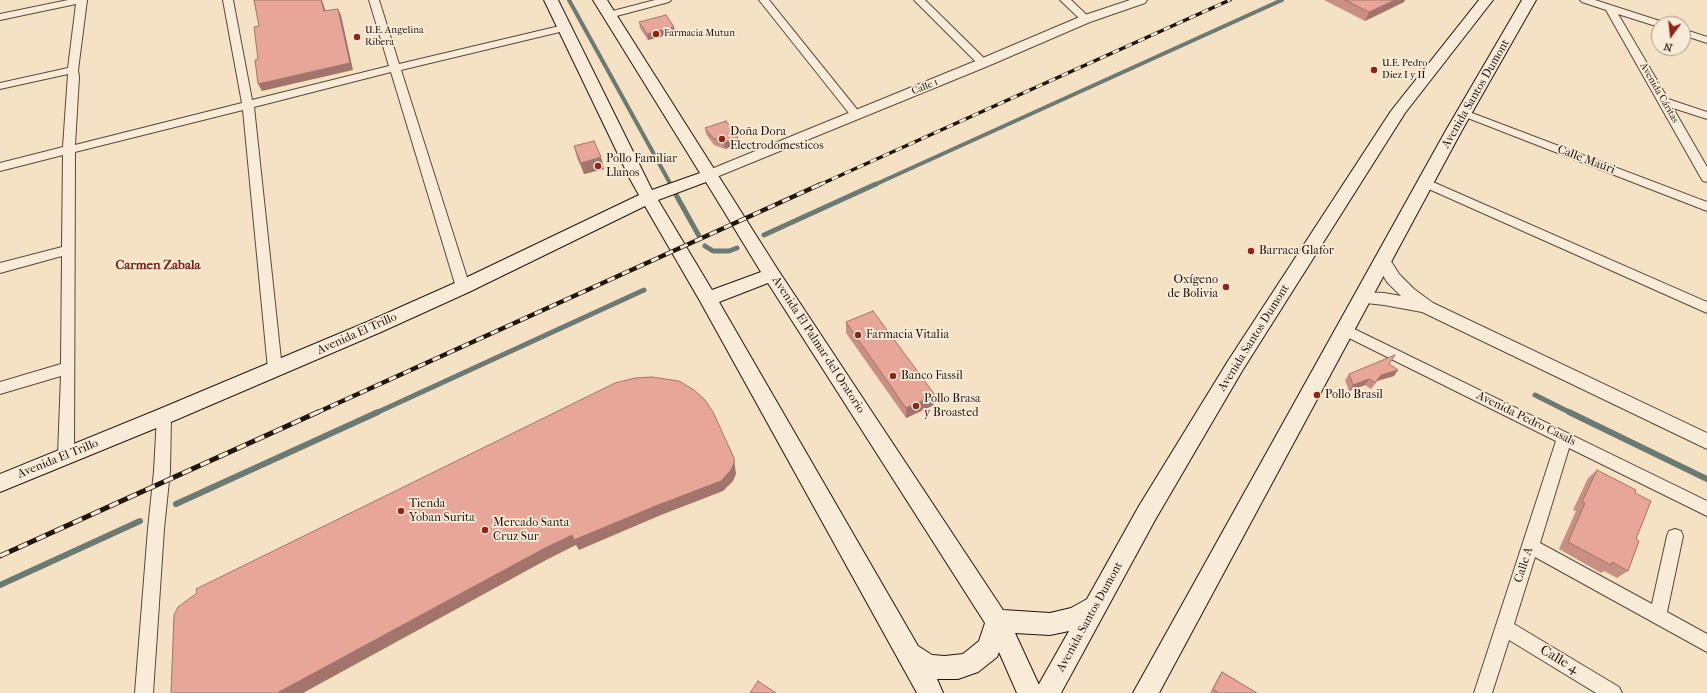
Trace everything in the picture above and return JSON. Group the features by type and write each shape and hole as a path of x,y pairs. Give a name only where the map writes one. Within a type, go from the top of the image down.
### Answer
{"main road":[{"path":"551,0 638,178 655,194 714,296 931,693"},
{"name":"Avenida El Palmar del Oratorio","path":"600,0 709,175 764,278 997,621 1030,693"},
{"name":"Avenida Santos Dumont","path":"1055,686 1147,513 1231,373 1399,111 1486,0"},
{"name":"Avenida Santos Dumont","path":"1145,693 1464,113 1529,0"},
{"name":"Avenida El Trillo","path":"0,483 275,369 463,287 655,194 709,175"},
{"path":"714,296 764,278"},
{"path":"910,655 920,662 932,667 958,667 969,664 980,657 988,649 994,638 997,621 1050,624 1075,618 1097,606"}],"street":[{"path":"0,17 82,0 73,70 74,77 69,150 66,455"},
{"path":"228,0 248,106 275,369"},
{"path":"374,0 463,287"},
{"path":"609,15 666,0"},
{"path":"764,0 856,115"},
{"path":"919,0 983,63"},
{"path":"1065,0 1086,18"},
{"name":"Calle 1","path":"709,175 983,63 1086,18 1141,0"},
{"path":"1585,0 1651,21"},
{"name":"Avenida Cáritas","path":"1609,8 1664,101 1707,178"},
{"path":"0,167 396,68 564,28"},
{"path":"1691,35 1707,40"},
{"path":"0,86 73,70"},
{"path":"1664,101 1707,116"},
{"name":"Calle Maúri","path":"1464,113 1707,207"},
{"path":"1426,184 1707,308"},
{"path":"0,268 69,250"},
{"path":"1383,262 1393,278 1408,293 1427,306 1707,441"},
{"path":"1363,298 1384,299 1427,306"},
{"name":"Avenida Pedro Casals","path":"1346,330 1707,509"},
{"path":"0,388 68,368"},
{"path":"144,693 162,471 164,416"},
{"name":"Calle A","path":"1483,693 1565,438"},
{"path":"1658,616 1675,536"},
{"path":"1530,546 1707,643"},
{"name":"Calle 4","path":"1504,628 1613,693"}],"building":[{"path":"254,0 321,0 324,11 338,9 350,63 258,84 255,60 258,59 254,27 259,26"},
{"path":"1345,0 1395,0 1369,12"},
{"path":"666,15 674,27 647,34 639,22"},
{"path":"726,121 738,138 724,142 713,138 705,128"},
{"path":"594,141 601,157 581,163 574,146"},
{"path":"873,311 935,395 906,408 846,322"},
{"path":"1395,355 1389,364 1398,370 1381,375 1375,383 1369,379 1353,385 1349,374"},
{"name":"Mercado Santa Cruz Sur","path":"652,377 679,381 694,390 705,400 713,412 734,458 734,463 731,470 721,481 574,540 572,535 543,549 277,693 171,693 174,615 178,607 197,593 196,589 615,383 635,378"},
{"path":"1597,470 1636,490 1635,493 1651,501 1636,539 1639,541 1628,571 1612,562 1611,565 1568,542 1585,503 1582,502"},
{"path":"1222,672 1257,693 1219,693 1213,689"},
{"path":"758,681 776,693 750,693"}],"waterway":[{"path":"569,0 671,185"},
{"path":"874,185 1282,0"},
{"path":"670,184 699,236"},
{"path":"764,235 876,184"},
{"path":"705,246 713,251 729,251 737,248"},
{"path":"376,413 644,290"},
{"path":"1535,395 1569,412"},
{"path":"176,504 378,412"},
{"path":"1569,412 1707,479"},
{"path":"0,585 140,521"}],"railway":[{"path":"819,185 1230,0"},
{"path":"316,413 821,184"},
{"path":"0,556 318,412"}],"place":[{"name":"Farmacia Mutun","path":"656,34"},
{"name":"U.E. Angelina Ribera","path":"357,37"},
{"name":"U.E. Pedro Diez I y II","path":"1374,70"},
{"name":"Doña Dora Electrodomesticos","path":"722,139"},
{"name":"Pollo Familiar Llanos","path":"598,166"},
{"name":"Barraca Glafor","path":"1251,251"},
{"name":"Oxígeno de Bolivia","path":"1226,287"},
{"name":"Farmacia Vitalia","path":"858,335"},
{"name":"Banco Fassil","path":"893,376"},
{"name":"Pollo Brasil","path":"1317,395"},
{"name":"Pollo Brasa y Broasted","path":"916,406"},
{"name":"Tienda Yoban Surita","path":"401,511"},
{"name":"Mercado Santa Cruz Sur","path":"485,530"}],"district":[{"name":"Carmen Zabala","path":"158,266"}]}
